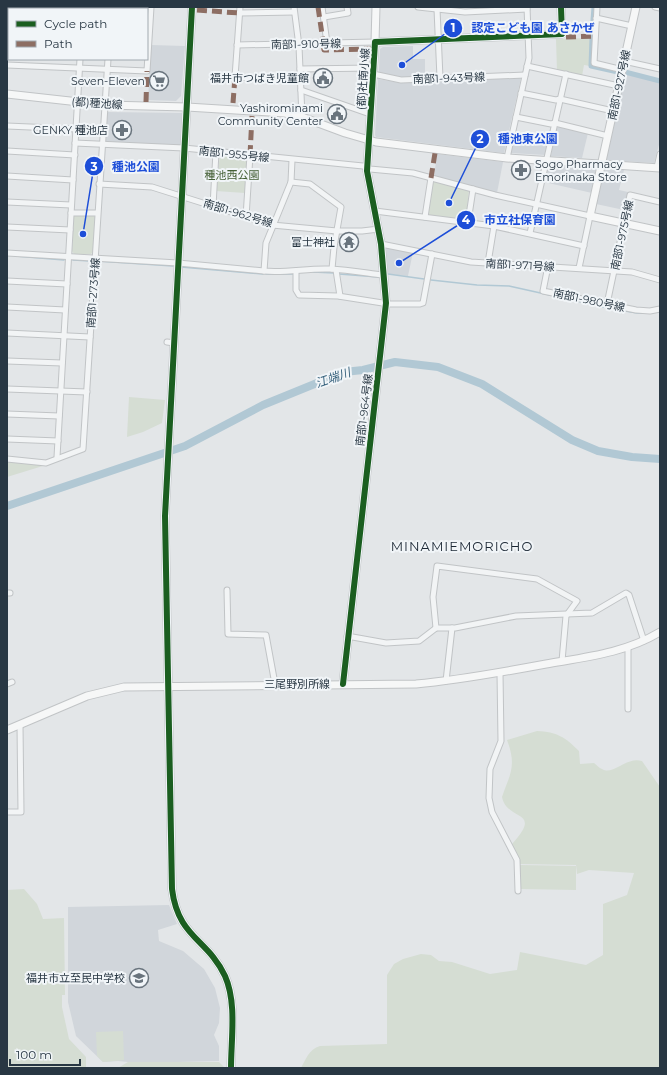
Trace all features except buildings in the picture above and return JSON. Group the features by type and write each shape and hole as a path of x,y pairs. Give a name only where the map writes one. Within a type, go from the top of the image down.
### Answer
{"street":[{"path":"77,7 82,8"},
{"path":"148,55 151,7"},
{"path":"192,7 178,263 170,342 169,432 165,524 173,898 178,915 184,926 217,963 227,981 232,1007 231,1068"},
{"path":"240,7 235,77 301,80"},
{"path":"322,7 327,43"},
{"path":"324,17 348,14 347,7"},
{"path":"375,42 376,7"},
{"path":"418,7 437,9 527,8 527,66 507,158"},
{"name":"(都)社南小線","path":"368,140 375,42 562,34 561,7"},
{"path":"597,7 594,63 622,70"},
{"name":"南部1-927号線","path":"590,216 636,7"},
{"path":"655,7 660,8"},
{"path":"437,9 440,78"},
{"path":"239,13 294,10 299,44 302,117"},
{"path":"596,18 632,26"},
{"name":"南部1-910号線","path":"237,45 375,42"},
{"path":"57,457 80,60"},
{"name":"南部1-273号線","path":"7,459 46,463 57,457 83,449 108,60"},
{"path":"7,65 147,71 148,60"},
{"path":"624,61 660,69"},
{"path":"527,66 619,86"},
{"name":"南部1-943号線","path":"300,69 373,71 401,80 525,75"},
{"path":"530,233 566,74"},
{"path":"301,90 370,114"},
{"path":"521,93 556,100 560,99 613,111"},
{"name":"(都)種池線","path":"7,94 106,105 187,107 285,113 302,117 368,140 507,158 659,168"},
{"path":"516,117 551,124 555,123 608,136"},
{"path":"7,126 76,129"},
{"name":"南部1-964号線","path":"343,684 347,636 386,303 379,229 367,167 368,140"},
{"name":"南部1-955号線","path":"76,143 184,148 413,173 473,189 590,216"},
{"path":"7,150 75,155"},
{"path":"213,206 216,152"},
{"path":"659,168 660,154"},
{"path":"246,217 250,155"},
{"path":"264,271 266,243 272,225 291,182 292,160"},
{"path":"7,176 73,180"},
{"path":"425,217 431,178"},
{"path":"291,182 310,184 341,208 337,231 334,270 340,296"},
{"name":"南部1-962号線","path":"99,184 152,186 272,225 337,231 379,229"},
{"path":"468,222 473,189"},
{"name":"南部1-975号線","path":"607,304 630,195 660,202"},
{"path":"7,202 72,205"},
{"path":"375,211 494,226 584,246"},
{"path":"71,213 97,214"},
{"path":"579,268 590,216 660,231"},
{"path":"488,263 494,226"},
{"path":"7,227 70,230"},
{"name":"南部1-971号線","path":"381,244 471,262 632,272 660,280"},
{"path":"7,253 178,263 283,273 296,271 334,270 383,274"},
{"path":"296,271 296,290 299,295 340,296 386,303 423,303 432,254"},
{"name":"南部1-980号線","path":"548,266 543,291 636,310 650,311 660,308"},
{"path":"7,281 67,284"},
{"path":"7,307 65,310"},
{"path":"7,336 90,337"},
{"path":"7,361 62,363"},
{"path":"7,389 87,392"},
{"path":"7,414 59,416"},
{"path":"7,439 58,441"},
{"path":"436,628 433,597 437,566 536,578 576,600 567,614 562,661"},
{"path":"227,590 228,634 266,635 275,684"},
{"path":"347,636 386,643 419,641 436,628 452,628 516,616 592,613 626,593 629,595 644,641"},
{"path":"446,682 452,628"},
{"name":"三尾野別所線","path":"7,730 102,692 124,687 275,684 416,684 446,682 628,648 660,633"},
{"path":"628,648 628,709"},
{"path":"500,673 501,741 490,769 489,798 492,812 517,860 518,891"},
{"path":"7,812 21,812 20,725"}],"shaded area":[{"path":"151,45 185,46 181,96 176,101 148,100"},
{"path":"413,46 413,59 425,59 425,77 402,78 380,73 380,49 383,47"},
{"path":"624,73 660,82 660,141 654,163 607,160 606,158"},
{"path":"521,78 504,153 376,137 375,135 378,79 401,83"},
{"path":"107,112 182,113 182,144 180,146 105,142"},
{"path":"559,127 588,133 582,158 551,156 556,128"},
{"path":"514,136 548,144 545,155 511,153"},
{"path":"437,154 503,162 497,193 434,177"},
{"path":"548,165 596,168 592,193 544,182"},
{"path":"604,169 624,170 619,190 628,192 624,210 596,204"},
{"path":"387,247 413,252 408,276 388,274 385,248"},
{"name":"福井市立至民中学校","path":"169,905 177,924 158,930 159,941 183,951 204,969 215,988 220,1008 219,1023 214,1035 219,1046 219,1061 138,1063 118,1061 103,1062 76,1036 68,1002 68,907"}],"green space":[{"path":"591,38 590,66 584,65 582,76 557,71 556,39"},
{"name":"種池西公園","path":"220,154 247,158 245,193 216,191"},
{"path":"435,181 469,190 466,218 464,220 430,216 428,214 433,183"},
{"path":"76,214 93,215 95,217 93,252 91,254 74,254 72,251 74,216"},
{"path":"129,397 165,400 162,423 143,432 127,437"},
{"path":"7,461 46,465 7,477"},
{"path":"537,731 555,734 569,742 579,751 580,764 594,763 601,769 611,770 631,761 642,761 660,787 660,1068 301,1068 310,1052 316,1047 387,1044 387,975 394,964 403,959 421,954 431,955 439,961 452,962 490,974 517,970 520,952 586,965 603,955 603,904 627,895 634,873 589,870 577,874 576,865 520,864 519,858 512,844 521,833 525,825 524,820 521,817 505,805 502,797 510,776 512,763 512,757 507,740"},
{"path":"520,865 576,866 576,890 520,889"},
{"path":"24,889 37,904 43,919 64,918 65,995 62,995 62,1007 69,1039 86,1057 86,1068 7,1068 7,890"},
{"path":"123,1031 124,1060 103,1062 97,1056 96,1032"},
{"path":"128,1062 219,1062 225,1068 118,1068"}],"waterway":[{"path":"592,34 594,7"},
{"path":"592,38 591,66 618,72"},
{"path":"625,72 660,81"},
{"path":"15,256 64,260"},
{"path":"73,260 90,261"},
{"path":"97,261 173,266"},
{"path":"181,267 263,274"},
{"path":"313,272 334,273"},
{"path":"266,274 293,274"},
{"path":"339,274 378,277"},
{"path":"388,274 424,279"},
{"path":"431,280 477,285 509,286 608,308 637,313 650,313"},
{"name":"江端川","path":"7,506 185,446 263,405 344,372 363,370 395,362 438,367 482,384 572,440 598,451 632,457 660,459"}],"marked path":[{"path":"318,7 323,41"},
{"path":"197,10 239,13"},
{"path":"566,37 595,36"},
{"path":"323,45 324,50 371,49"},
{"path":"146,102 147,71"},
{"path":"233,103 235,77"},
{"path":"250,155 252,116"},
{"path":"431,178 435,153"}],"cycle path":[{"path":"192,7 165,516 172,889 175,905 180,918 194,937 218,964 229,987 232,1009 231,1068"},
{"path":"343,684 386,303 381,244 367,171 375,42 562,34 561,7"}],"place":[{"name":"認定こども園 あさかぜ","path":"402,65"},
{"name":"福井市つばき児童館","path":"323,78"},
{"name":"Seven-Eleven","path":"159,81"},
{"name":"Yashirominami Community Center","path":"337,114"},
{"name":"GENKY 種池店","path":"122,130"},
{"name":"Sogo Pharmacy Emorinaka Store","path":"521,170"},
{"name":"種池東公園","path":"449,203"},
{"name":"種池公園","path":"83,234"},
{"name":"富士神社","path":"349,242"},
{"name":"市立社保育園","path":"399,263"},
{"name":"福井市立至民中学校","path":"139,978"}],"district":[{"name":"MINAMIEMORICHO","path":"462,546"}]}
